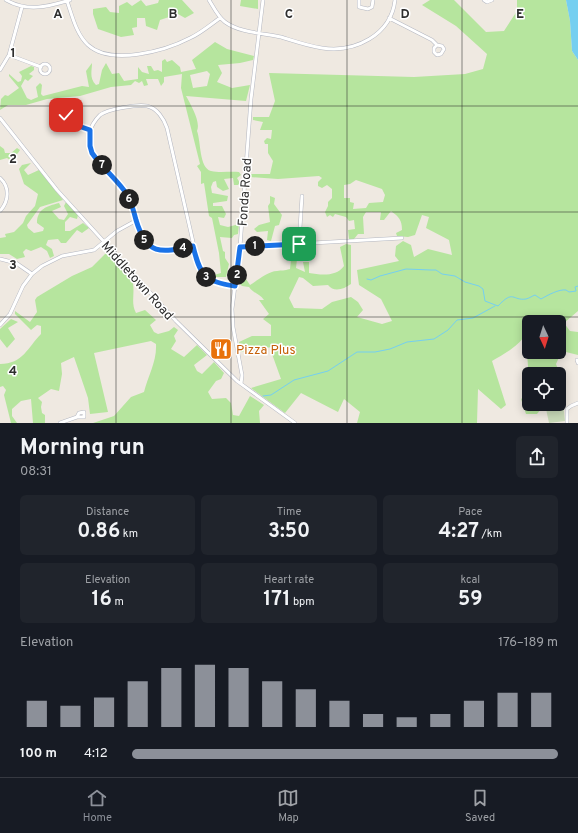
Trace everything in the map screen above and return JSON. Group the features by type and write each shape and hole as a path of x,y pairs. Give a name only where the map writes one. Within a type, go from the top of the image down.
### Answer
{"street":[{"path":"6,0 22,7 37,8 68,0 78,31 88,45 104,54 115,56 146,52 178,43 198,34 220,18"},
{"path":"210,0 220,18 233,27 324,48 348,47 362,44 373,37 389,18 395,0"},
{"name":"Fonda Road","path":"241,384 242,376 232,319 240,247 251,100 263,0"},
{"path":"359,0 359,7 368,9 372,7 373,0"},
{"path":"484,0 489,2 492,0"},
{"path":"0,70 9,54 22,7"},
{"path":"389,18 432,40 437,45"},
{"path":"9,54 40,67"},
{"path":"193,246 165,252 153,248 143,238 132,205 124,190 92,153 90,146 90,130 96,119 102,114 138,105 147,106 160,115 167,128 198,268 204,276 220,284 235,286"},
{"path":"66,115 70,119 70,123 67,126 61,126 58,121 59,117 66,115"},
{"name":"Middletown Road","path":"0,118 57,190 176,320 241,384 295,423"},
{"path":"70,123 90,130"},
{"path":"0,178 6,186 8,194 7,201 0,211"},
{"path":"299,244 302,196"},
{"path":"0,325 10,314 24,286 32,274 56,259 68,255 89,252 117,231 137,220"},
{"path":"240,247 402,238"},
{"path":"0,259 16,263 32,274"},
{"path":"567,423 567,409 578,403"},
{"path":"60,423 77,417"}],"green space":[{"path":"141,0 146,6 158,3 159,0 182,0 194,13 185,18 178,14 160,20 157,30 146,26 145,18 137,18 137,27 132,28 134,35 121,37 98,29 93,14 93,9 106,7 110,12 119,13 119,6 127,2 132,6"},
{"path":"241,0 258,0 258,9 240,6"},
{"path":"430,0 454,0 486,32 504,31 517,11 517,0 566,0 570,21 572,51 578,60 578,311 566,321 566,315 522,315 522,340 516,346 492,361 506,405 501,409 478,389 477,423 357,423 360,412 344,399 338,412 301,393 285,413 251,388 281,379 272,354 272,347 240,352 239,342 252,336 271,336 271,325 263,319 269,314 259,300 264,300 249,287 242,286 239,283 242,278 246,279 250,285 263,276 274,271 290,269 291,260 294,256 297,259 296,268 305,272 303,262 309,262 309,273 323,275 333,274 341,270 344,266 340,247 346,244 351,245 351,284 342,289 336,290 328,285 313,286 303,278 299,277 289,298 294,308 322,309 332,302 351,297 358,302 363,310 357,317 382,324 392,321 381,299 359,285 357,270 399,261 395,256 396,246 403,241 411,245 414,257 428,249 452,255 449,240 426,228 429,217 422,215 415,235 408,237 397,236 396,233 402,230 401,221 391,211 384,220 380,220 381,212 366,212 363,217 364,234 358,234 354,239 349,239 348,230 355,229 354,220 349,221 346,217 335,214 333,217 330,215 327,217 325,212 328,202 332,198 332,189 327,185 322,188 318,186 318,182 322,178 319,176 278,179 249,177 249,174 270,174 273,161 268,153 268,144 265,144 264,141 267,138 271,139 272,130 260,130 263,122 253,120 253,117 269,117 275,101 269,73 414,77 465,74 483,69 487,54 456,26 422,5","holes":["356,180 382,189 385,195 383,202 369,203 366,208 353,209 354,203 350,202 350,198 344,198 344,185 350,184"]},
{"path":"215,42 227,49 254,56 253,60 218,65 222,73 217,82 232,88 250,85 246,101 186,96 197,118 197,131 204,165 211,171 239,172 241,175 237,178 240,183 238,185 234,185 233,178 224,179 229,189 223,191 217,187 216,181 213,182 211,187 212,193 228,196 227,201 213,203 213,206 222,206 226,214 224,218 218,217 220,225 228,227 239,224 238,234 234,235 232,238 220,237 223,251 225,252 225,258 229,264 226,277 214,277 214,275 221,273 219,253 212,218 209,216 204,183 201,184 201,172 197,166 200,164 181,88 182,74 164,77 164,82 161,86 158,79 146,79 148,85 144,86 142,81 139,83 135,81 131,85 111,87 80,96 47,99 26,105 8,105 0,110 1,99 5,95 8,96 19,88 9,74 18,82 21,81 22,76 19,72 31,66 34,67 34,70 29,74 33,76 28,81 25,79 21,86 27,98 31,100 38,97 36,87 40,83 42,85 41,94 43,96 82,86 89,87 86,71 92,63 91,72 96,85 99,84 102,70 106,63 112,74 119,73 124,81 138,79 138,67 142,72 149,74 147,66 151,66 154,71 158,70 162,72 162,61 165,59 167,62 172,60 180,67 181,72 196,69 192,60","holes":["207,71 210,74 207,86 193,88 190,75"]},
{"path":"0,146 4,149 5,153 11,153 17,148 20,150 10,160 7,158 0,160"},
{"path":"31,163 24,170 28,175 39,170 63,200 40,207 27,225 28,228 34,233 43,231 44,228 37,223 39,214 50,205 59,203 61,207 52,211 59,219 64,220 68,214 64,206 66,202 78,215 77,219 70,217 65,222 65,231 70,231 83,223 89,228 82,233 77,230 66,243 61,243 58,239 48,240 46,245 52,249 54,256 50,258 47,251 41,247 31,251 26,249 23,252 25,257 17,259 9,254 0,254 0,238 6,237 5,234 14,232 23,223 26,216 35,206 38,194 24,184 19,169 22,165"},
{"path":"270,196 275,198 274,204 282,215 279,225 275,226 271,241 267,240 268,231 257,232 254,229 259,225 270,222 268,206 270,203"},
{"path":"107,252 124,269 132,280 133,305 136,313 145,310 156,320 150,325 154,332 158,334 169,331 174,327 178,330 174,336 176,341 171,349 184,357 197,345 207,355 194,365 197,371 202,374 214,362 224,373 221,379 216,381 208,392 212,399 226,398 231,403 233,415 239,416 250,396 264,405 259,411 260,423 93,423 114,416 131,397 144,392 156,350 156,344 151,341 94,353 108,412 90,414 88,398 74,357 61,363 62,374 59,391 51,389 38,398 42,402 41,407 42,413 45,415 45,423 33,423 31,399 21,401 12,409 12,416 17,423 11,423 4,395 6,390 3,386 0,387 0,364 8,363 20,358 41,334 41,326 37,325 31,330 15,314 15,311 30,322 37,312 35,300 37,297 72,276 92,267"},
{"path":"11,319 18,322 8,328 15,339 7,348 0,339 0,329"},
{"path":"566,326 570,331 578,332 578,355 566,352"},
{"path":"527,359 558,359 556,364 557,367 528,367"},
{"path":"525,411 539,411 537,414 526,414"},
{"path":"546,411 564,411 565,421 549,423"}],"water":[{"path":"566,0 578,0 578,60 572,51 570,21"}],"waterway":[{"path":"367,279 371,280 406,269 436,270 442,274 455,276 465,282 479,286 483,289 485,301 498,306 510,297 526,299 535,295 541,299 560,290 566,290 569,292 576,291 575,287 578,286"},
{"path":"263,396 271,395 294,380 328,371 357,352 375,352 390,349 407,342 434,339 448,330 457,320 473,318 495,306"}],"place":[{"name":"Pizza Plus","path":"221,349"}],"route":[{"path":"66,115 70,119 70,123 90,130 89,137 92,153 124,190 132,205 143,238 153,248 165,252 193,246 198,268 204,276 220,284 235,286 240,247 299,244"}]}
